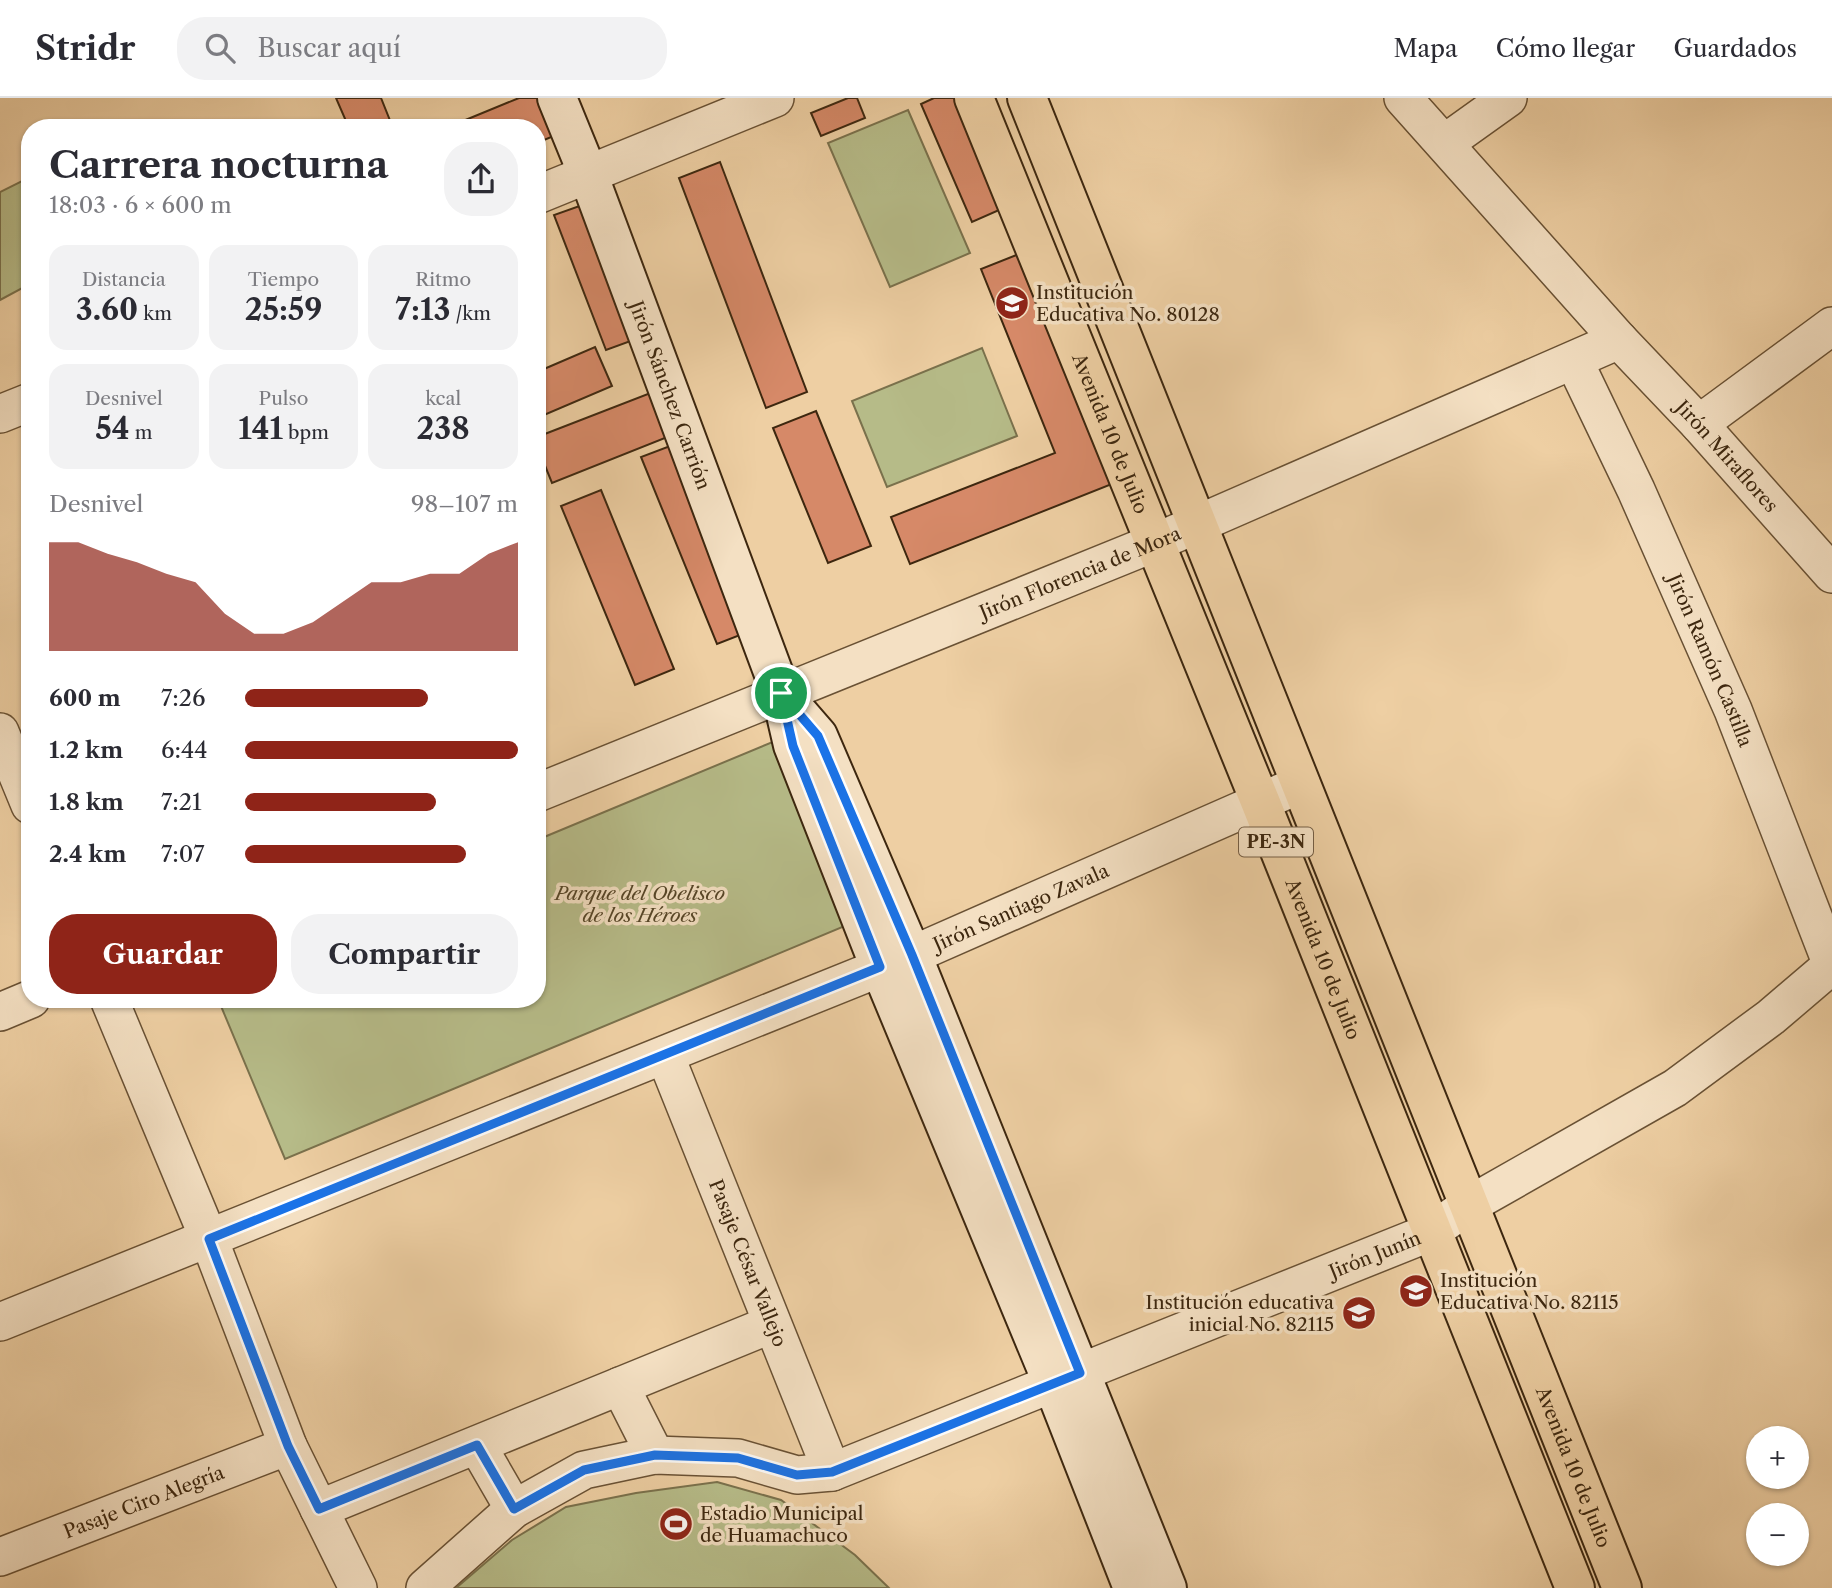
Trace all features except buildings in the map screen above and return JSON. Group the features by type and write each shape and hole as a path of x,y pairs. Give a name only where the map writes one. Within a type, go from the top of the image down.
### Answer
{"highway":[{"name":"Avenida 10 de Julio","path":"974,98 1260,801 1574,1588"},
{"name":"Avenida 10 de Julio","path":"1027,98 1622,1588"}],"main road":[{"name":"Jirón Sánchez Carrión","path":"557,98 588,174 781,693"},
{"path":"781,693 818,736 896,961 1067,1378 1167,1588"},
{"path":"1067,1378 1133,1588"}],"street":[{"path":"546,191 775,98"},
{"path":"1403,98 1619,340"},
{"path":"1444,143 1508,98"},
{"path":"1699,424 1832,326"},
{"name":"Jirón Florencia de Mora","path":"546,789 1154,543 1619,340"},
{"name":"Jirón Miraflores","path":"1619,340 1699,424 1832,574"},
{"name":"Jirón Ramón Castilla","path":"1574,361 1636,490 1733,710 1832,965"},
{"path":"0,414 21,405"},
{"path":"0,732 21,783"},
{"name":"Jirón Santiago Zavala","path":"0,1322 896,961 1301,784"},
{"name":"Jirón Junín","path":"425,1588 514,1509 584,1470 655,1455 738,1458 797,1475 832,1472 1431,1232 1469,1205 1675,1088 1771,1017 1832,965"},
{"path":"0,1012 21,1003"},
{"path":"113,1008 209,1239 288,1446 358,1588"},
{"name":"Pasaje César Vallejo","path":"665,1055 832,1472"},
{"path":"319,1509 772,1324"},
{"path":"620,1386 655,1455"},
{"path":"477,1445 514,1509"},
{"name":"Pasaje Ciro Alegría","path":"0,1557 288,1446"}],"green space":[{"path":"908,110 970,253 890,287 828,143"},
{"path":"21,182 21,289 0,300 0,192"},
{"path":"982,348 1017,436 887,487 852,401"},
{"name":"Parque del Obelisco de los Héroes","path":"775,741 852,923 285,1159 222,1008 546,1008 546,836"},
{"name":"Estadio Municipal de Huamachuco","path":"717,1482 781,1500 855,1555 889,1588 456,1588 512,1540 566,1507 636,1493"}],"place":[{"name":"Institución Educativa No. 80128","path":"1012,303"},
{"name":"Institución Educativa No. 82115","path":"1416,1291"},
{"name":"Institución educativa inicial No. 82115","path":"1359,1313"},
{"name":"Estadio Municipal de Huamachuco","path":"676,1524"}],"route":[{"path":"781,693 818,736 912,955 1080,1373 832,1472 797,1475 738,1458 655,1455 584,1470 514,1509 477,1445 319,1509 288,1446 209,1239 880,967 793,746 781,693"}]}
